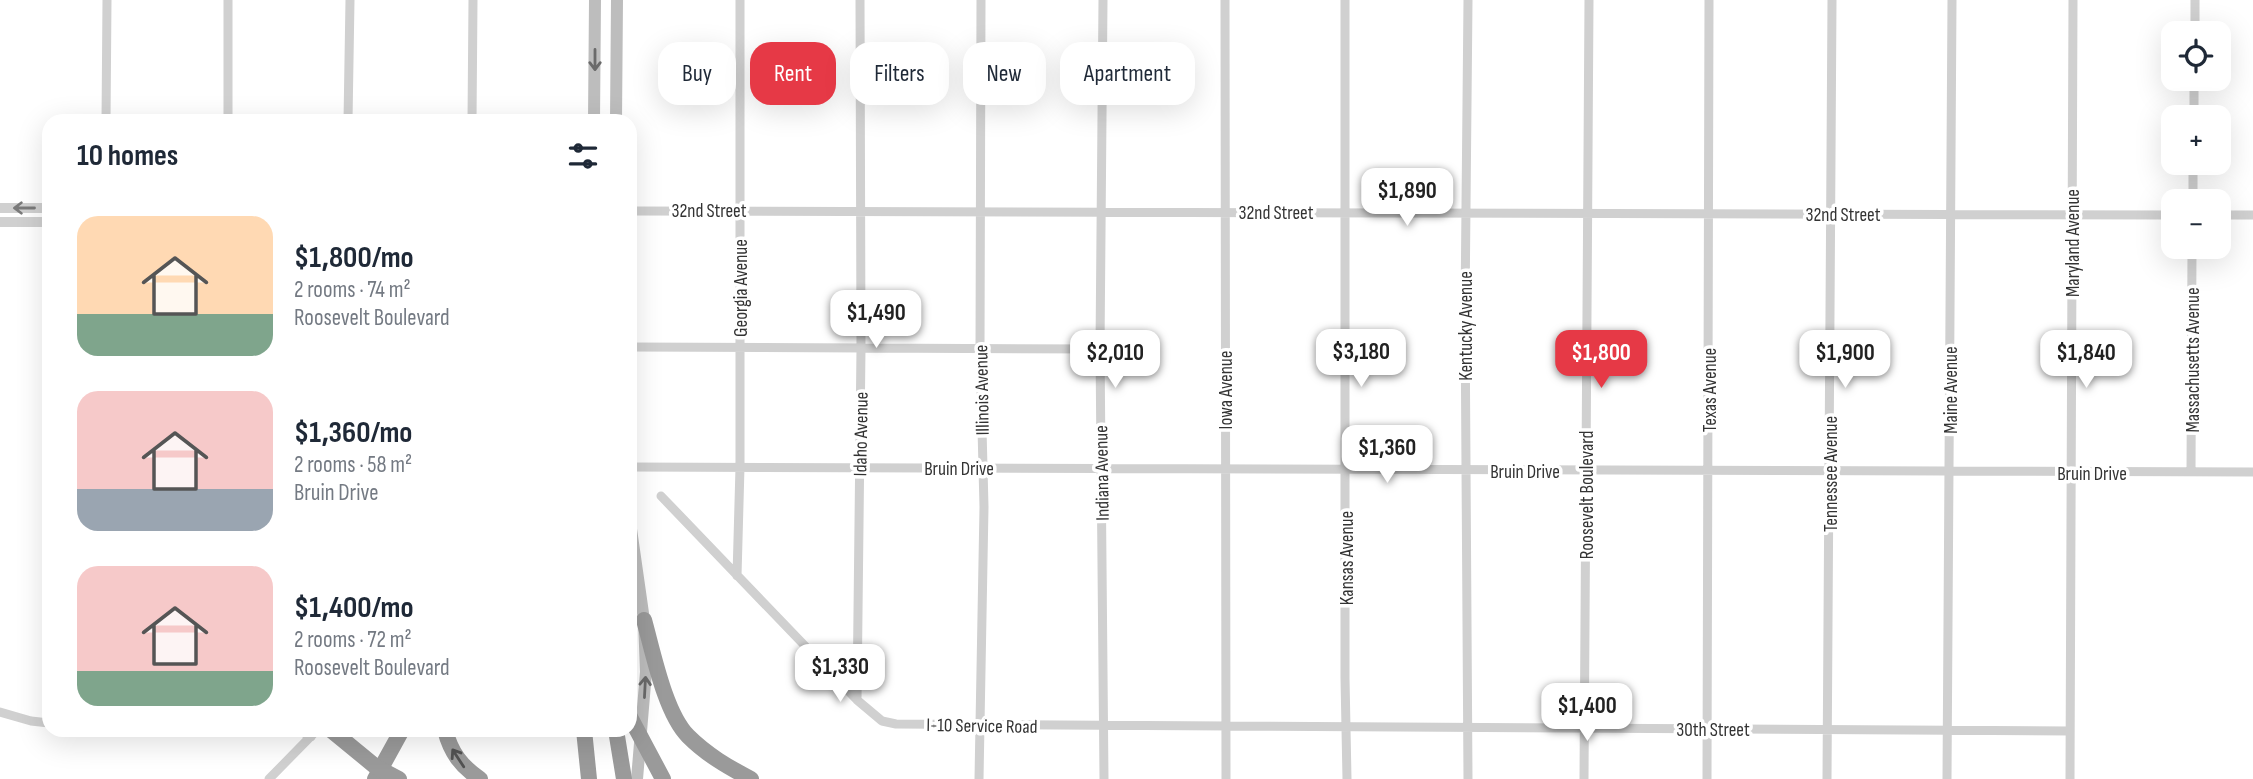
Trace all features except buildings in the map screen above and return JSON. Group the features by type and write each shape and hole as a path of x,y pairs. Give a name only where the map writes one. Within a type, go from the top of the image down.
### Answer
{"highway":[{"path":"644,620 659,673 686,734 716,760 751,779"},
{"path":"637,730 663,779"},
{"path":"340,737 376,766 399,779"},
{"path":"375,779 398,737"},
{"path":"448,737 455,756 464,768 480,779"},
{"path":"585,737 590,779"},
{"path":"617,737 624,779"}],"main road":[{"path":"594,114 595,0"},
{"path":"616,114 617,0"},
{"path":"637,571 644,620 646,671 637,779"},
{"path":"590,737 590,779"}],"street":[{"path":"106,114 107,0"},
{"path":"228,0 228,114"},
{"path":"348,114 349,0"},
{"path":"472,0 472,114"},
{"name":"Georgia Avenue","path":"737,576 740,467 740,0"},
{"name":"Idaho Avenue","path":"857,700 861,348 860,0"},
{"name":"Illinois Avenue","path":"979,779 983,468 979,350 981,0"},
{"name":"Indiana Avenue","path":"1103,0 1100,349 1104,779"},
{"name":"Iowa Avenue","path":"1225,0 1226,779"},
{"name":"Kansas Avenue","path":"1345,0 1347,779"},
{"name":"Kentucky Avenue","path":"1468,0 1468,779"},
{"name":"Roosevelt Boulevard","path":"1584,779 1589,0"},
{"name":"Texas Avenue","path":"1706,779 1709,0"},
{"name":"Tennessee Avenue","path":"1827,779 1832,0"},
{"name":"Maine Avenue","path":"1947,779 1952,0"},
{"name":"Maryland Avenue","path":"2070,779 2073,0"},
{"path":"2194,21 2195,0"},
{"path":"0,208 42,208"},
{"name":"32nd Street","path":"637,211 2161,215"},
{"path":"2231,215 2253,215"},
{"path":"0,222 42,222"},
{"name":"Massachusetts Avenue","path":"2191,472 2192,259"},
{"path":"637,347 1100,349"},
{"name":"Bruin Drive","path":"637,467 2253,472"},
{"name":"I-10 Service Road","path":"661,496 857,700 882,720 896,724 1104,726"},
{"path":"0,712 42,721"},
{"name":"30th Street","path":"1104,726 2070,732"},
{"path":"269,779 310,737"}]}
